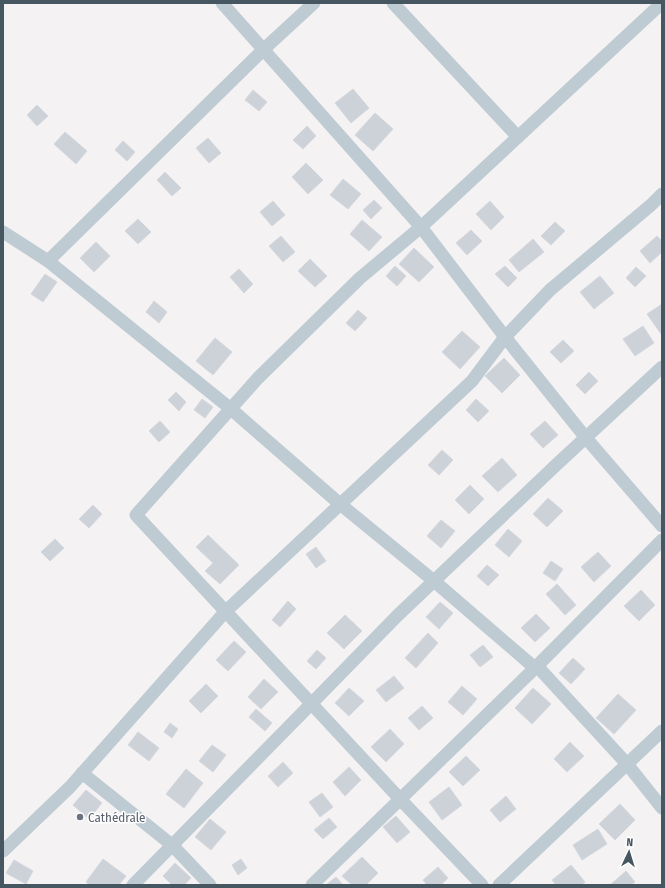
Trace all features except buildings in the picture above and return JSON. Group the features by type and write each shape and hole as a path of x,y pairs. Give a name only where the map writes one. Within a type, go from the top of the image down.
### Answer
{"street":[{"path":"222,3 421,227 586,438 662,526"},
{"path":"48,261 264,49 314,3"},
{"path":"393,3 518,137"},
{"path":"482,885 225,612 136,515 258,378 360,278 421,227 661,3"},
{"path":"3,851 70,787 225,612 472,381 505,336 550,290 651,206 662,194"},
{"path":"3,232 48,261 231,409 340,504 434,580 536,667 627,764 662,808"},
{"path":"133,885 397,616 662,367"},
{"path":"312,885 536,667 662,540"},
{"path":"500,885 662,731"},
{"path":"82,773 172,845 210,885"}],"place":[{"name":"Cathédrale","path":"80,817"}]}
